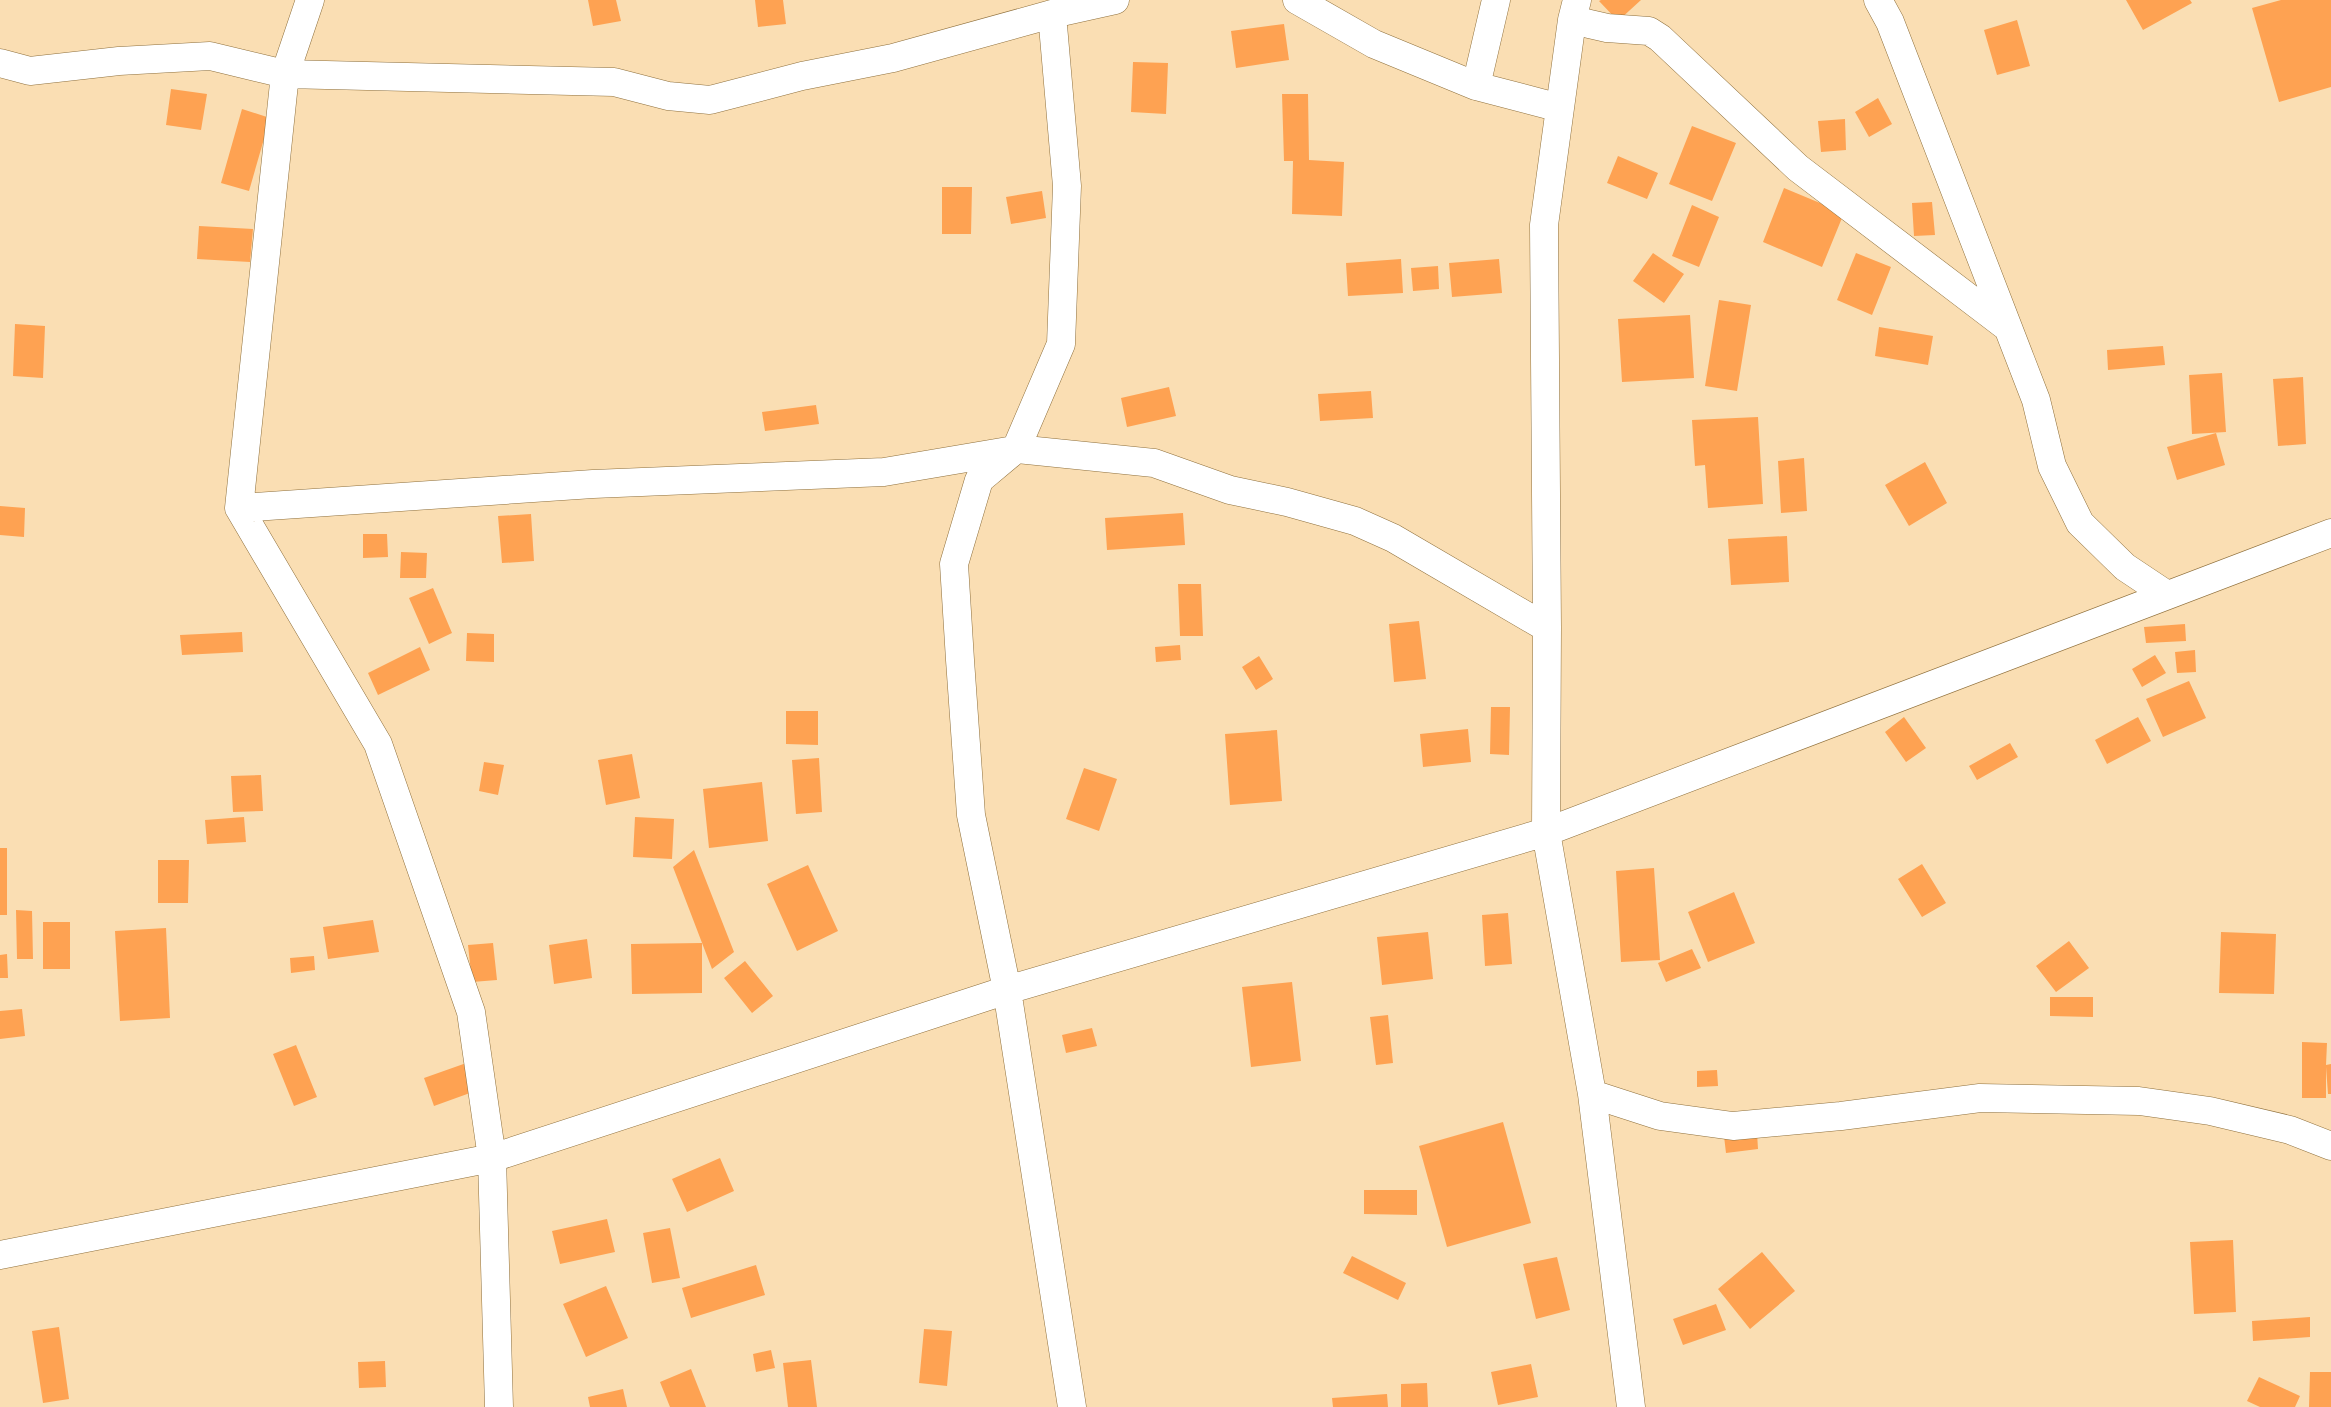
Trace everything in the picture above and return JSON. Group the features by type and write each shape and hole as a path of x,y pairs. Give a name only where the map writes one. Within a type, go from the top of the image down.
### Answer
{"street":[{"path":"310,0 285,74 239,508 378,744 471,1012 492,1158 499,1407"},
{"path":"0,63 30,71 119,61 210,56 285,74 614,82 668,96 710,100 784,80 893,58 1052,14 1115,0"},
{"path":"1297,0 1374,44 1476,86 1560,108"},
{"path":"1476,86 1496,0"},
{"path":"1878,0 1890,22 2036,400 2052,466 2080,523 2125,567 2166,595"},
{"path":"1631,1407 1592,1094 1546,832 1547,628 1544,225 1574,10 1607,28 1649,32 1660,38 1798,168 2007,327"},
{"path":"1052,14 1067,186 1061,344 1016,449 979,480 954,564 970,815 1007,990 1072,1407"},
{"path":"239,508 592,484 884,472 1016,449 1154,464 1230,490 1287,502 1355,521 1393,538 1547,628"},
{"path":"0,1255 492,1158 1007,990 1546,832 2331,532"},
{"path":"1592,1094 1660,1116 1733,1126 1841,1116 1980,1098 2138,1101 2210,1111 2290,1130 2331,1146"}],"building":[{"path":"588,0 616,0 621,21 593,26"},
{"path":"755,0 783,0 786,24 758,27"},
{"path":"1641,0 1618,21 1599,1"},
{"path":"2126,0 2190,0 2192,3 2143,30"},
{"path":"2281,0 2331,0 2331,87 2279,102 2252,8"},
{"path":"2017,20 2030,66 1997,75 1984,30"},
{"path":"1284,24 1289,60 1236,68 1231,31"},
{"path":"1133,62 1168,63 1166,114 1131,112"},
{"path":"171,89 207,94 201,130 166,125"},
{"path":"1282,94 1308,94 1309,160 1344,162 1342,216 1292,214 1293,161 1284,161"},
{"path":"1878,98 1892,124 1869,137 1855,112"},
{"path":"242,109 270,118 249,191 221,183"},
{"path":"1845,119 1846,150 1821,152 1818,121"},
{"path":"1692,126 1736,143 1712,201 1669,184"},
{"path":"1618,156 1658,173 1647,199 1607,183"},
{"path":"942,187 972,187 971,234 942,234"},
{"path":"1784,188 1844,213 1822,267 1763,242"},
{"path":"1042,191 1046,218 1011,224 1006,197"},
{"path":"1932,202 1935,235 1914,236 1912,203"},
{"path":"1692,205 1719,217 1699,267 1672,256"},
{"path":"199,226 253,229 250,262 197,259"},
{"path":"1653,253 1684,274 1664,303 1633,281"},
{"path":"1856,253 1891,267 1872,315 1837,300"},
{"path":"1401,259 1403,293 1348,296 1346,263"},
{"path":"1499,259 1502,293 1452,297 1449,263"},
{"path":"1438,266 1439,289 1413,291 1411,268"},
{"path":"1719,300 1751,305 1737,391 1705,386"},
{"path":"1690,315 1694,378 1622,382 1618,319"},
{"path":"15,324 45,326 43,378 13,376"},
{"path":"1879,327 1933,336 1928,365 1875,356"},
{"path":"2163,346 2165,365 2108,370 2107,350"},
{"path":"2222,373 2226,432 2192,434 2189,375"},
{"path":"2303,377 2306,444 2278,446 2273,379"},
{"path":"1169,387 1176,416 1127,427 1121,398"},
{"path":"1371,391 1373,418 1320,421 1318,394"},
{"path":"816,405 819,424 765,431 762,412"},
{"path":"1758,417 1763,504 1708,508 1705,465 1695,466 1692,420"},
{"path":"2216,433 2225,465 2177,480 2167,447"},
{"path":"1804,458 1807,511 1781,513 1778,461"},
{"path":"1925,462 1947,503 1909,526 1885,485"},
{"path":"0,506 25,508 24,537 0,535"},
{"path":"1183,513 1185,545 1107,550 1105,518"},
{"path":"531,514 534,561 502,563 498,516"},
{"path":"363,534 387,534 388,557 363,558"},
{"path":"1787,536 1789,582 1731,585 1728,539"},
{"path":"401,552 427,553 426,578 400,578"},
{"path":"1178,584 1201,584 1203,636 1180,636"},
{"path":"433,588 452,633 429,644 409,598"},
{"path":"1419,621 1426,679 1394,682 1389,624"},
{"path":"2185,624 2186,641 2146,643 2144,627"},
{"path":"242,632 243,652 182,655 180,635"},
{"path":"467,633 494,634 494,662 466,661"},
{"path":"1180,645 1181,660 1156,662 1155,647"},
{"path":"420,647 430,670 378,695 368,673"},
{"path":"2195,650 2196,672 2177,673 2175,652"},
{"path":"2155,655 2166,673 2142,687 2132,669"},
{"path":"1259,656 1273,679 1256,690 1242,667"},
{"path":"2189,681 2206,718 2163,737 2146,699"},
{"path":"1491,707 1510,707 1509,755 1490,754"},
{"path":"786,711 818,711 818,745 786,744"},
{"path":"1904,717 1926,748 1906,762 1885,732"},
{"path":"2138,717 2151,741 2107,764 2095,740"},
{"path":"1468,729 1471,762 1423,767 1420,734"},
{"path":"1277,730 1282,801 1230,805 1225,734"},
{"path":"2010,743 2018,757 1977,780 1969,766"},
{"path":"632,754 640,798 606,805 598,760"},
{"path":"819,758 822,812 796,814 792,760"},
{"path":"484,762 504,765 498,795 479,791"},
{"path":"1084,768 1117,779 1099,831 1066,819"},
{"path":"261,775 263,811 233,812 231,776"},
{"path":"762,782 768,841 709,848 703,789"},
{"path":"244,817 246,842 207,844 205,820"},
{"path":"635,817 674,819 672,859 633,857"},
{"path":"0,848 7,848 7,915 0,915"},
{"path":"694,850 734,952 712,969 673,867"},
{"path":"158,860 189,860 188,903 158,903"},
{"path":"1922,864 1946,903 1922,917 1898,879"},
{"path":"808,865 838,931 797,951 767,884"},
{"path":"1654,868 1660,960 1621,962 1616,871"},
{"path":"1734,892 1755,943 1708,962 1688,912"},
{"path":"16,910 32,911 33,959 17,959"},
{"path":"1508,913 1512,964 1485,966 1482,915"},
{"path":"373,920 379,952 328,959 323,927"},
{"path":"43,922 70,922 70,969 43,969"},
{"path":"166,928 170,1018 120,1021 115,931"},
{"path":"1428,932 1433,979 1382,985 1377,937"},
{"path":"2221,932 2276,934 2274,994 2219,993"},
{"path":"587,939 592,978 554,984 549,945"},
{"path":"2069,941 2089,968 2056,992 2036,966"},
{"path":"493,943 497,980 472,982 468,945"},
{"path":"702,943 702,993 632,994 631,944"},
{"path":"1692,949 1701,968 1666,982 1658,963"},
{"path":"7,954 8,978 0,978 0,955"},
{"path":"314,956 315,970 291,973 290,958"},
{"path":"745,961 773,996 752,1013 724,978"},
{"path":"1292,982 1301,1061 1251,1067 1242,987"},
{"path":"2050,997 2093,997 2093,1017 2050,1016"},
{"path":"22,1009 25,1036 0,1039 0,1011"},
{"path":"1388,1015 1393,1063 1376,1065 1370,1017"},
{"path":"1092,1028 1097,1046 1066,1053 1062,1035"},
{"path":"2302,1042 2327,1043 2326,1065 2331,1064 2331,1094 2328,1094 2326,1067 2326,1098 2302,1098"},
{"path":"296,1045 317,1097 294,1106 273,1054"},
{"path":"472,1061 481,1089 434,1106 424,1078"},
{"path":"1717,1070 1718,1086 1697,1087 1697,1071"},
{"path":"1503,1122 1531,1223 1447,1247 1419,1146"},
{"path":"1757,1133 1758,1149 1726,1153 1724,1136"},
{"path":"720,1158 734,1191 687,1212 672,1179"},
{"path":"1364,1190 1417,1190 1417,1215 1364,1214"},
{"path":"607,1219 615,1252 560,1264 552,1231"},
{"path":"670,1228 680,1278 652,1283 643,1233"},
{"path":"2233,1240 2236,1312 2194,1314 2190,1242"},
{"path":"1762,1252 1795,1291 1750,1329 1718,1289"},
{"path":"1352,1256 1406,1283 1398,1300 1343,1273"},
{"path":"1557,1257 1570,1310 1536,1319 1523,1264"},
{"path":"756,1265 765,1295 691,1318 682,1288"},
{"path":"606,1286 628,1338 586,1357 563,1304"},
{"path":"1716,1304 1726,1330 1683,1345 1673,1319"},
{"path":"2310,1317 2310,1337 2253,1341 2252,1321"},
{"path":"59,1327 69,1399 43,1403 32,1331"},
{"path":"924,1329 952,1331 947,1386 919,1383"},
{"path":"771,1350 775,1368 756,1372 753,1354"},
{"path":"811,1360 817,1407 788,1407 783,1363"},
{"path":"385,1361 386,1387 359,1388 358,1362"},
{"path":"1531,1364 1538,1397 1498,1405 1491,1372"},
{"path":"691,1369 706,1407 670,1407 660,1382"},
{"path":"2310,1372 2331,1372 2331,1407 2309,1407"},
{"path":"2259,1377 2300,1396 2295,1407 2260,1407 2247,1401"},
{"path":"1427,1383 1428,1407 1401,1407 1401,1384"},
{"path":"623,1389 627,1407 590,1407 588,1397"},
{"path":"1387,1394 1388,1407 1333,1407 1332,1398"}]}
